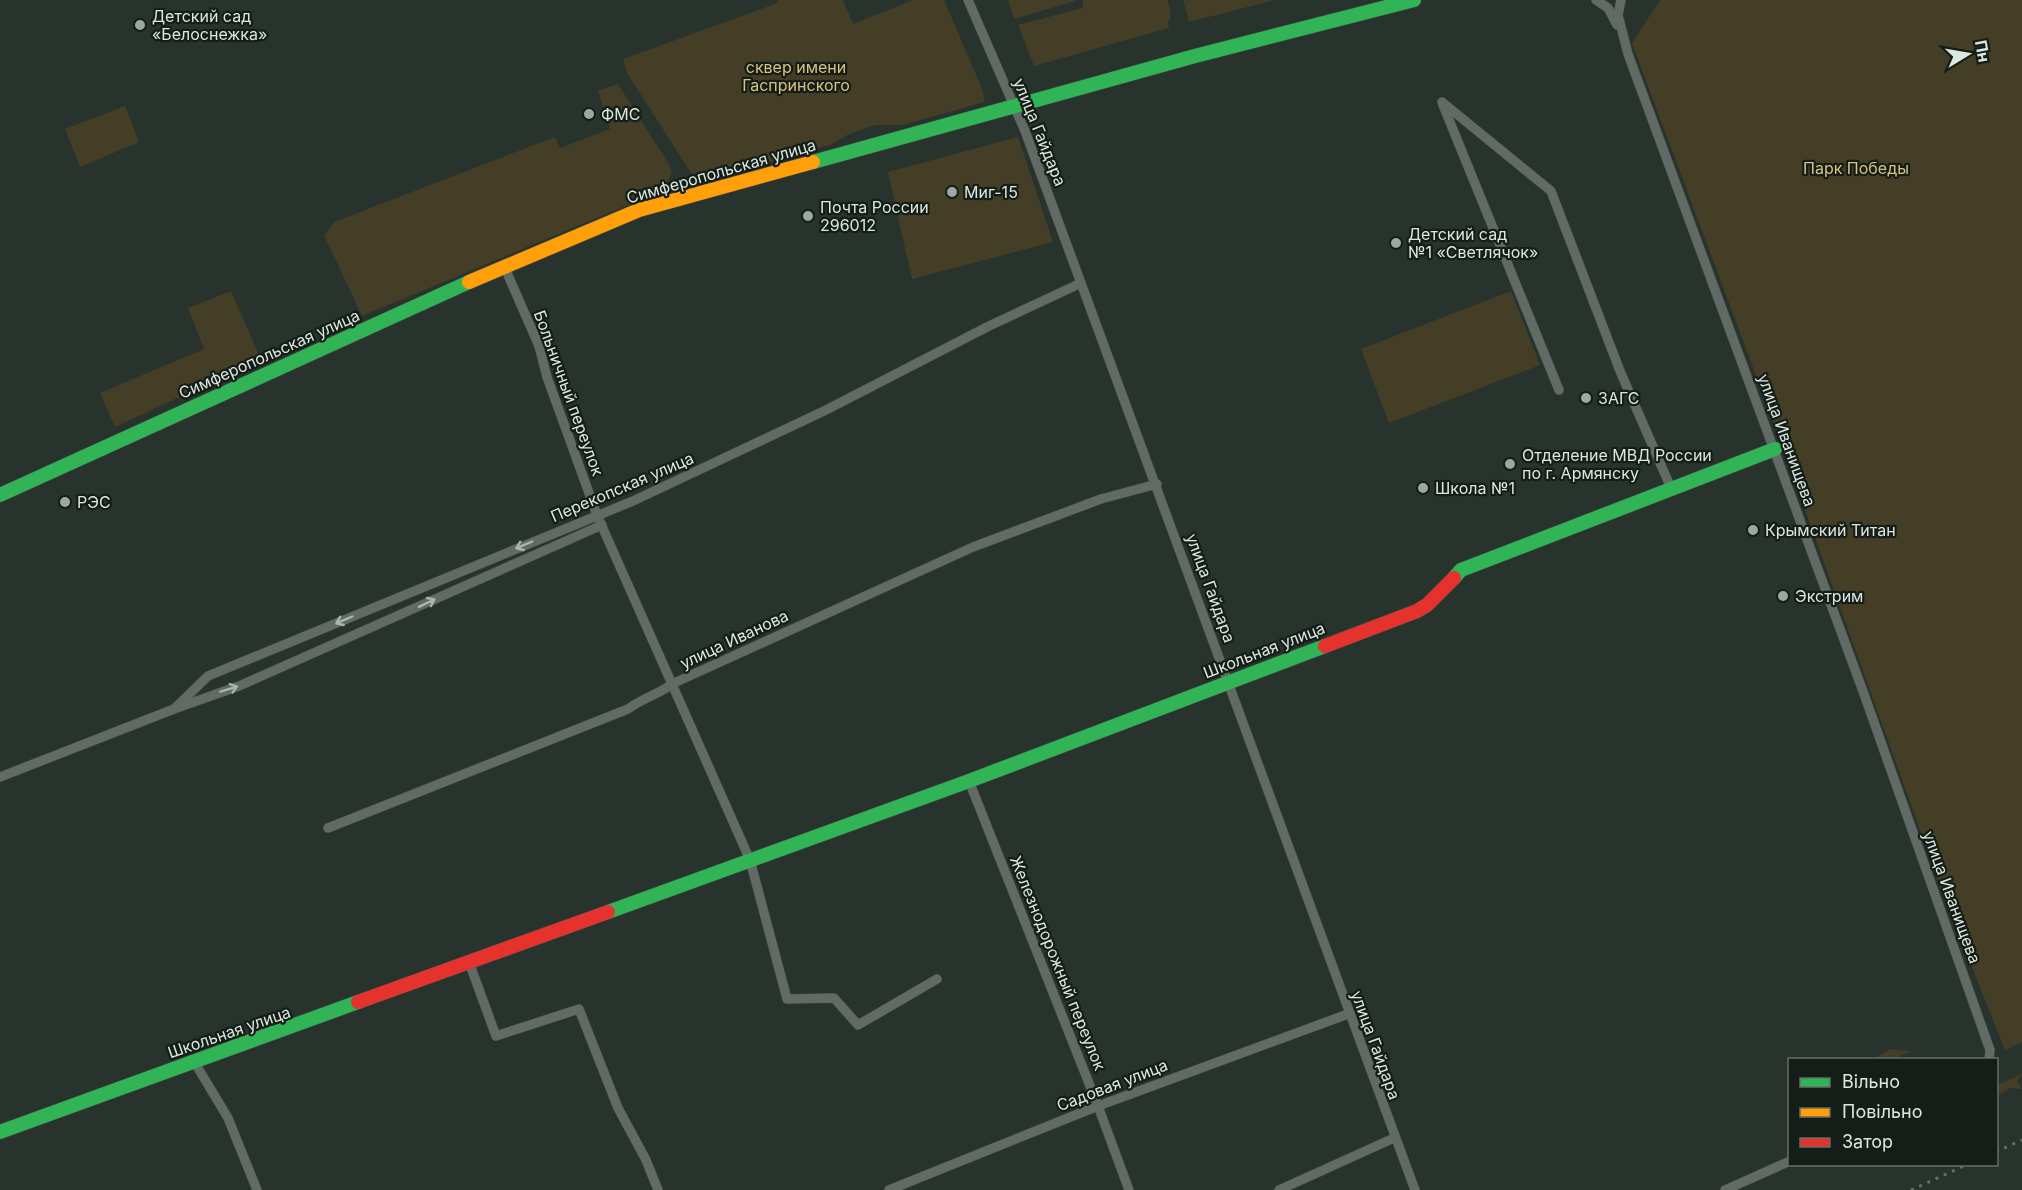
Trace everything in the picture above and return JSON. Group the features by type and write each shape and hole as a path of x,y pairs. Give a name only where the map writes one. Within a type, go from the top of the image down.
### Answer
{"main road":[{"name":"Симферопольская улица","path":"1382,7 1397,0"},
{"name":"Симферопольская улица","path":"0,495 504,266 575,235 668,200 1016,107 1206,53 1414,0"},
{"name":"Школьная улица","path":"0,1132 969,781 1417,611 1427,605 1461,570 1775,449"}],"street":[{"name":"улица Гайдара","path":"968,0 1016,107 1157,484 1348,1014 1415,1190"},
{"name":"улица Иванищева","path":"1596,0 1608,8 1623,35"},
{"name":"улица Иванищева","path":"1621,0 1618,15 1623,35 1775,449 1990,1050 1989,1058"},
{"path":"1559,390 1442,102 1551,191 1620,371 1671,488"},
{"name":"Больничный переулок","path":"504,266 539,346 547,377 597,514 674,683 750,860"},
{"name":"Перекопская улица","path":"174,709 208,676 633,501 826,410 989,326 1081,283"},
{"name":"улица Иванова","path":"327,828 628,709 642,699 660,694 674,683 965,550 1101,499 1146,485 1157,484"},
{"name":"Перекопская улица","path":"0,777 239,686 602,525"},
{"name":"Железнодорожный переулок","path":"969,781 1129,1190"},
{"path":"750,860 788,999 834,998 858,1025 937,979"},
{"path":"469,962 496,1036 579,1009 618,1108 646,1160 658,1190"},
{"name":"Садовая улица","path":"889,1190 1098,1106 1348,1014"},
{"path":"195,1063 228,1118 257,1190"},
{"path":"1279,1190 1394,1138"},
{"path":"1725,1190 1788,1162"}],"green space":[{"name":"сквер имени Гаспринского","path":"778,0 843,0 853,24 913,0 944,0 983,91 984,102 903,125 876,125 849,134 830,145 715,178 697,177 691,173 627,73 623,59 775,4"},
{"path":"1008,0 1074,0 1075,1 1014,19"},
{"path":"1083,0 1168,0 1171,17 1168,22 1169,28 1034,66 1018,25 1083,8"},
{"path":"1183,0 1275,0 1189,22"},
{"name":"Парк Победы","path":"1660,0 2022,0 2022,1042 2005,1050 1945,899 1773,421 1632,43"},
{"path":"618,84 670,166 672,172 664,190 362,316 324,235 334,222 555,137 560,148 610,129 598,90"},
{"path":"125,106 139,142 80,167 65,129"},
{"path":"1018,137 1053,242 912,279 888,172"},
{"path":"231,291 261,359 115,427 100,393 204,349 188,308"},
{"path":"1511,291 1540,365 1389,423 1361,349"},
{"path":"1890,1049 1912,1051 1895,1058 1876,1058"},
{"path":"2022,1074 2017,1081 2022,1089 2010,1088 1998,1095 1998,1085"}],"railway":[{"path":"1998,1151 2022,1140"},
{"path":"1911,1190 1964,1166"}],"traffic: fast":[{"path":"813,162 1195,56 1414,0"},
{"path":"0,495 469,282"},
{"path":"1454,578 1461,570 1775,449"},
{"path":"608,912 969,781 1325,646"},
{"path":"0,1132 358,1002"}],"traffic: slow":[{"path":"469,282 639,210 813,162"}],"traffic: jam":[{"path":"1325,646 1417,611 1427,605 1454,578"},
{"path":"358,1002 608,912"}],"place":[{"name":"Детский сад «Белоснежка»","path":"140,25"},
{"name":"ФМС","path":"589,114"},
{"name":"Миг-15","path":"952,192"},
{"name":"Почта России 296012","path":"808,216"},
{"name":"Детский сад №1 «Светлячок»","path":"1396,243"},
{"name":"ЗАГС","path":"1586,398"},
{"name":"Отделение МВД России по г. Армянску","path":"1510,464"},
{"name":"Школа №1","path":"1423,488"},
{"name":"РЭС","path":"65,502"},
{"name":"Крымский Титан","path":"1753,530"},
{"name":"Экстрим","path":"1783,596"}]}
